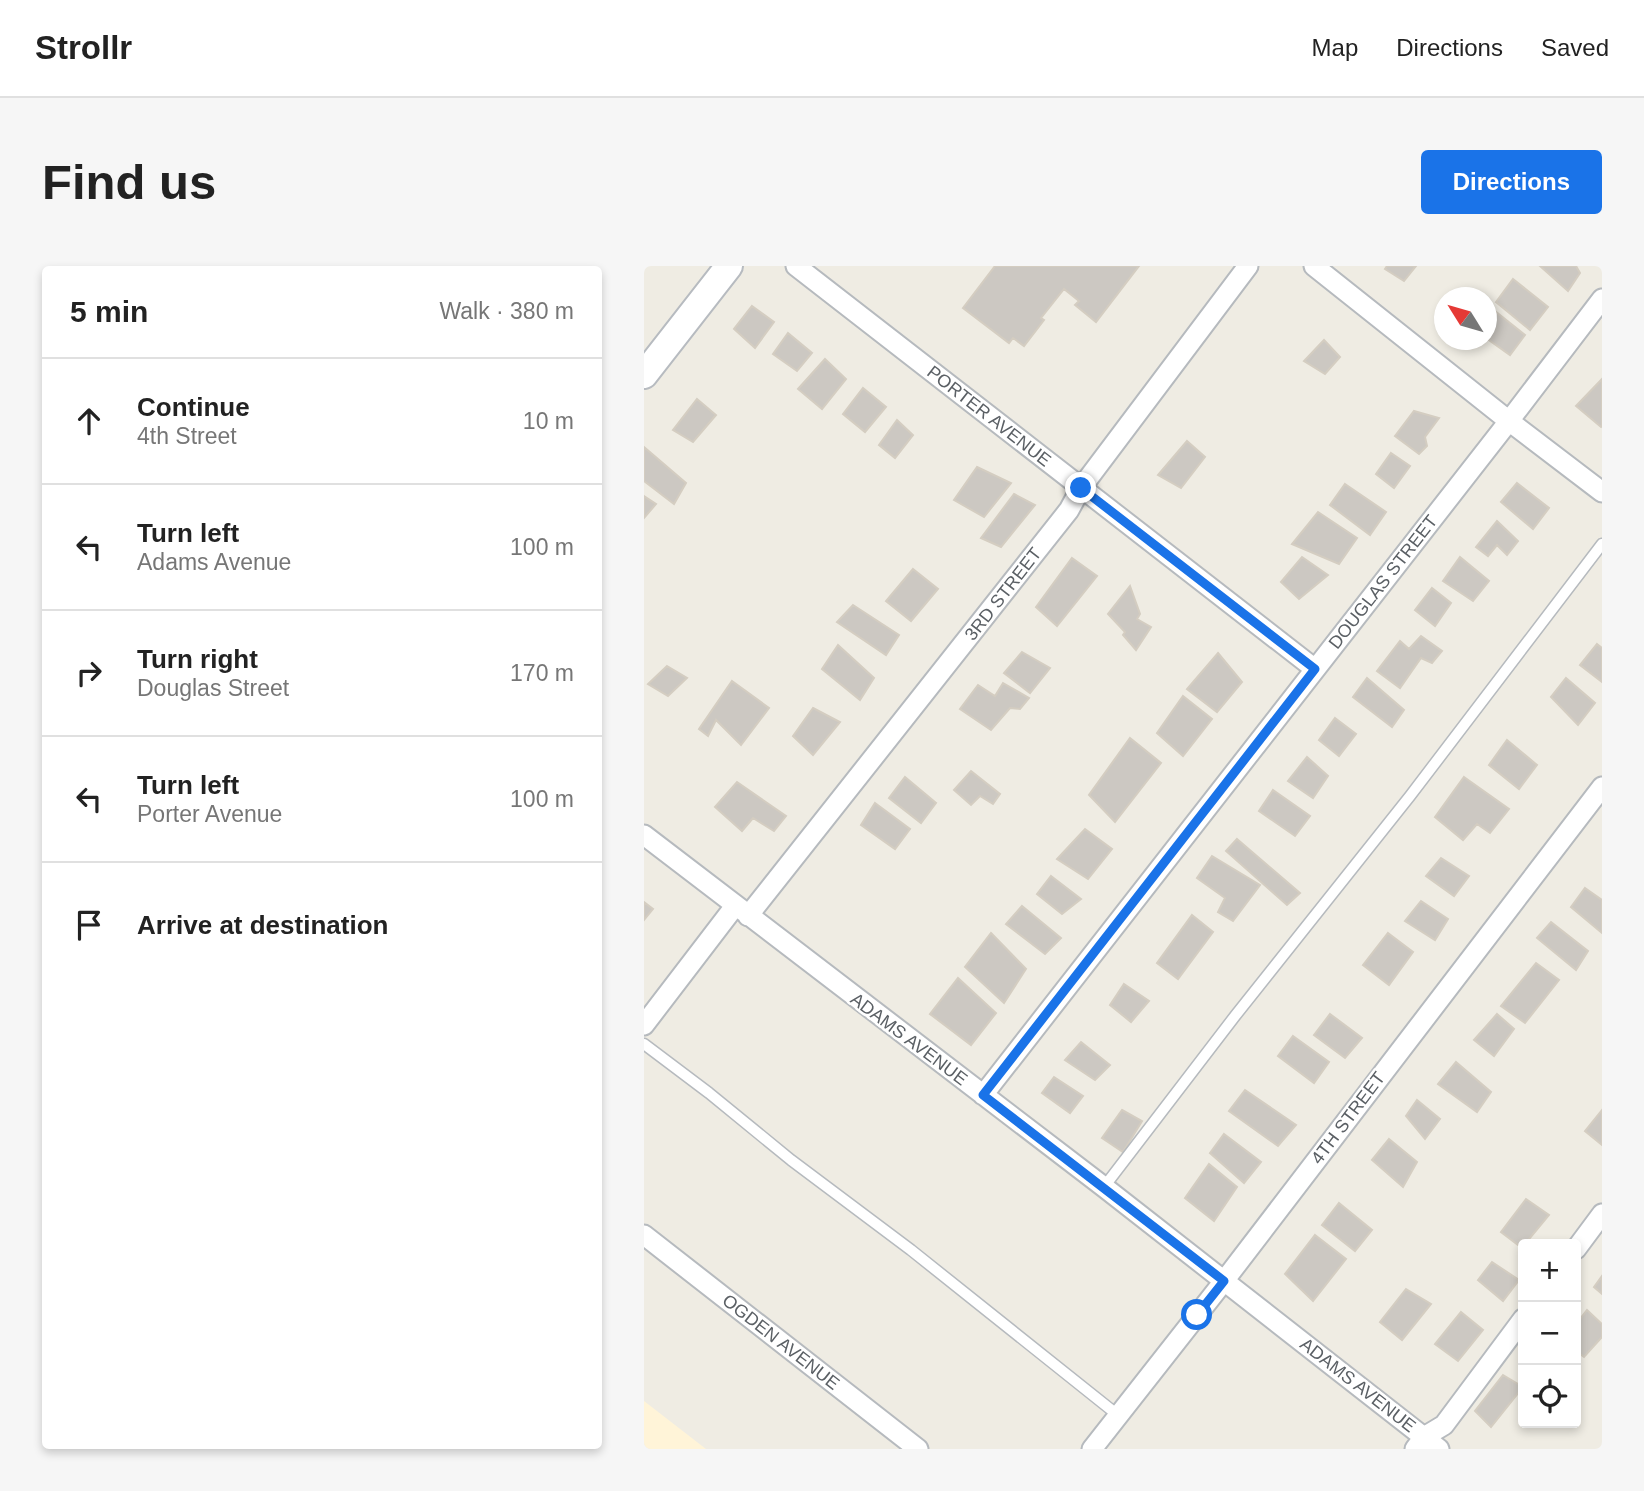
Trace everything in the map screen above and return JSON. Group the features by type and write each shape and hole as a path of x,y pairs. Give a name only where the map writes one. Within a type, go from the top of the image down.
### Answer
{"main road":[{"path":"644,375 729,266"}],"street":[{"name":"PORTER AVENUE","path":"796,266 1315,669"},
{"name":"3RD STREET","path":"644,1025 742,911 1069,510 1081,488 1248,266"},
{"path":"1314,266 1602,492"},
{"name":"DOUGLAS STREET","path":"983,1095 1602,299"},
{"name":"4TH STREET","path":"1092,1449 1602,787"},
{"name":"ADAMS AVENUE","path":"644,835 1104,1187 1426,1445"},
{"path":"1581,1242 1602,1214"},
{"name":"OGDEN AVENUE","path":"644,1235 918,1449"},
{"path":"1426,1445 1518,1326"}],"lane":[{"path":"1104,1187 1410,796 1602,544"},
{"path":"644,1044 911,1250 1119,1416"}],"shaded area":[{"path":"644,1401 706,1449 644,1449"}],"building":[{"path":"995,266 1139,266 1096,322 1075,305 1079,301 1064,289 1041,318 1044,320 1024,346 1013,338 1009,343 963,308"},
{"path":"1387,266 1416,266 1404,281 1385,269"},
{"path":"1540,266 1576,266 1580,273 1568,291"},
{"path":"1513,279 1548,307 1530,330 1497,301"},
{"path":"752,306 774,322 755,348 734,329"},
{"path":"1497,313 1525,335 1510,355 1497,346"},
{"path":"788,333 812,353 797,371 773,354"},
{"path":"1324,340 1340,357 1325,374 1304,361"},
{"path":"825,359 846,379 822,409 798,389"},
{"path":"1602,379 1602,426 1601,427 1576,406"},
{"path":"863,388 886,407 865,432 843,414"},
{"path":"697,399 716,415 693,442 673,430"},
{"path":"1414,411 1439,418 1425,437 1427,446 1419,454 1395,436"},
{"path":"897,420 913,435 895,458 879,445"},
{"path":"1187,441 1205,457 1181,488 1158,475"},
{"path":"644,447 686,483 674,504 644,481"},
{"path":"1391,453 1410,466 1394,488 1376,474"},
{"path":"977,467 1011,483 984,517 954,500"},
{"path":"1517,483 1549,508 1533,529 1501,502"},
{"path":"1345,484 1386,512 1370,535 1330,505"},
{"path":"1014,494 1035,505 1001,547 981,538"},
{"path":"644,496 656,504 644,518"},
{"path":"1318,512 1357,538 1339,564 1292,544"},
{"path":"1497,521 1518,541 1507,555 1497,545 1488,556 1476,547"},
{"path":"1302,557 1328,575 1299,599 1281,582"},
{"path":"1460,557 1489,581 1473,601 1443,581"},
{"path":"1072,558 1097,576 1057,626 1036,607"},
{"path":"913,569 938,589 911,621 886,601"},
{"path":"1130,586 1140,614 1137,619 1151,627 1136,650 1123,635 1125,632 1108,614"},
{"path":"1432,588 1451,603 1435,626 1415,610"},
{"path":"853,605 899,635 886,655 837,622"},
{"path":"1421,636 1442,651 1432,663 1421,658 1400,688 1377,671 1400,641 1409,649"},
{"path":"1597,644 1602,648 1602,682 1580,665"},
{"path":"838,645 874,678 860,700 822,669"},
{"path":"1022,652 1050,668 1030,693 1004,673"},
{"path":"1218,653 1242,682 1217,712 1187,689"},
{"path":"667,666 687,678 668,696 648,684"},
{"path":"1367,678 1404,710 1392,727 1353,697"},
{"path":"1566,678 1595,703 1578,725 1551,697"},
{"path":"732,681 769,708 741,745 716,720 708,736 699,729"},
{"path":"1003,683 1029,698 1020,709 1010,708 991,730 960,709 978,685 995,696"},
{"path":"1183,696 1212,719 1183,756 1157,733"},
{"path":"813,708 840,722 813,755 793,736"},
{"path":"1335,718 1356,734 1339,756 1319,740"},
{"path":"1130,738 1161,763 1115,822 1089,795"},
{"path":"1507,740 1537,765 1519,789 1489,765"},
{"path":"1307,757 1328,776 1313,798 1288,781"},
{"path":"971,771 1000,794 993,804 980,796 971,805 954,790"},
{"path":"905,777 936,803 921,823 889,798"},
{"path":"1464,777 1509,809 1490,833 1477,824 1463,840 1435,817"},
{"path":"737,782 786,816 774,831 753,818 742,831 715,807"},
{"path":"1273,790 1310,816 1295,836 1259,811"},
{"path":"875,803 910,829 895,849 861,825"},
{"path":"1085,829 1112,849 1088,879 1057,859"},
{"path":"1237,839 1300,893 1287,905 1226,851"},
{"path":"1212,856 1260,885 1233,921 1218,912 1225,898 1197,878"},
{"path":"1441,858 1469,876 1454,896 1426,876"},
{"path":"1051,876 1081,899 1062,914 1037,894"},
{"path":"1585,888 1602,900 1602,933 1571,907"},
{"path":"1421,901 1448,919 1435,940 1405,921"},
{"path":"644,902 653,909 644,920"},
{"path":"1022,906 1061,938 1045,954 1006,924"},
{"path":"1192,915 1213,932 1178,979 1157,963"},
{"path":"1551,922 1588,951 1576,970 1537,938"},
{"path":"991,933 1026,969 1004,1003 965,967"},
{"path":"1388,933 1413,952 1389,985 1363,965"},
{"path":"1536,963 1559,980 1525,1023 1501,1006"},
{"path":"958,978 996,1013 971,1045 930,1014"},
{"path":"1124,984 1149,1001 1131,1022 1110,1005"},
{"path":"1330,1014 1362,1038 1345,1058 1314,1035"},
{"path":"1497,1014 1514,1029 1494,1056 1474,1040"},
{"path":"1293,1036 1329,1062 1314,1083 1278,1056"},
{"path":"1081,1042 1110,1065 1095,1080 1065,1060"},
{"path":"1456,1062 1491,1092 1477,1112 1438,1084"},
{"path":"1054,1077 1083,1096 1070,1113 1042,1093"},
{"path":"1245,1090 1296,1125 1278,1146 1229,1111"},
{"path":"1417,1100 1440,1119 1425,1139 1406,1116"},
{"path":"1122,1110 1142,1121 1123,1152 1102,1138"},
{"path":"1602,1110 1602,1145 1585,1131"},
{"path":"1224,1134 1261,1162 1244,1183 1210,1153"},
{"path":"1389,1139 1417,1162 1403,1187 1372,1160"},
{"path":"1209,1164 1237,1187 1214,1221 1185,1198"},
{"path":"1526,1199 1549,1215 1529,1239 1518,1239 1518,1245 1501,1232"},
{"path":"1339,1203 1372,1230 1355,1251 1322,1225"},
{"path":"1315,1235 1346,1259 1313,1301 1285,1274"},
{"path":"1492,1262 1518,1281 1503,1301 1478,1280"},
{"path":"1602,1276 1602,1294 1594,1287"},
{"path":"1406,1289 1431,1304 1402,1340 1380,1322"},
{"path":"1587,1310 1602,1324 1602,1337 1584,1357 1581,1355 1581,1318"},
{"path":"1461,1312 1483,1330 1458,1361 1435,1344"},
{"path":"1503,1375 1518,1384 1518,1393 1491,1427 1475,1411"}],"route":[{"path":"1081,488 1315,669 983,1095 1224,1281 1197,1315"}]}
